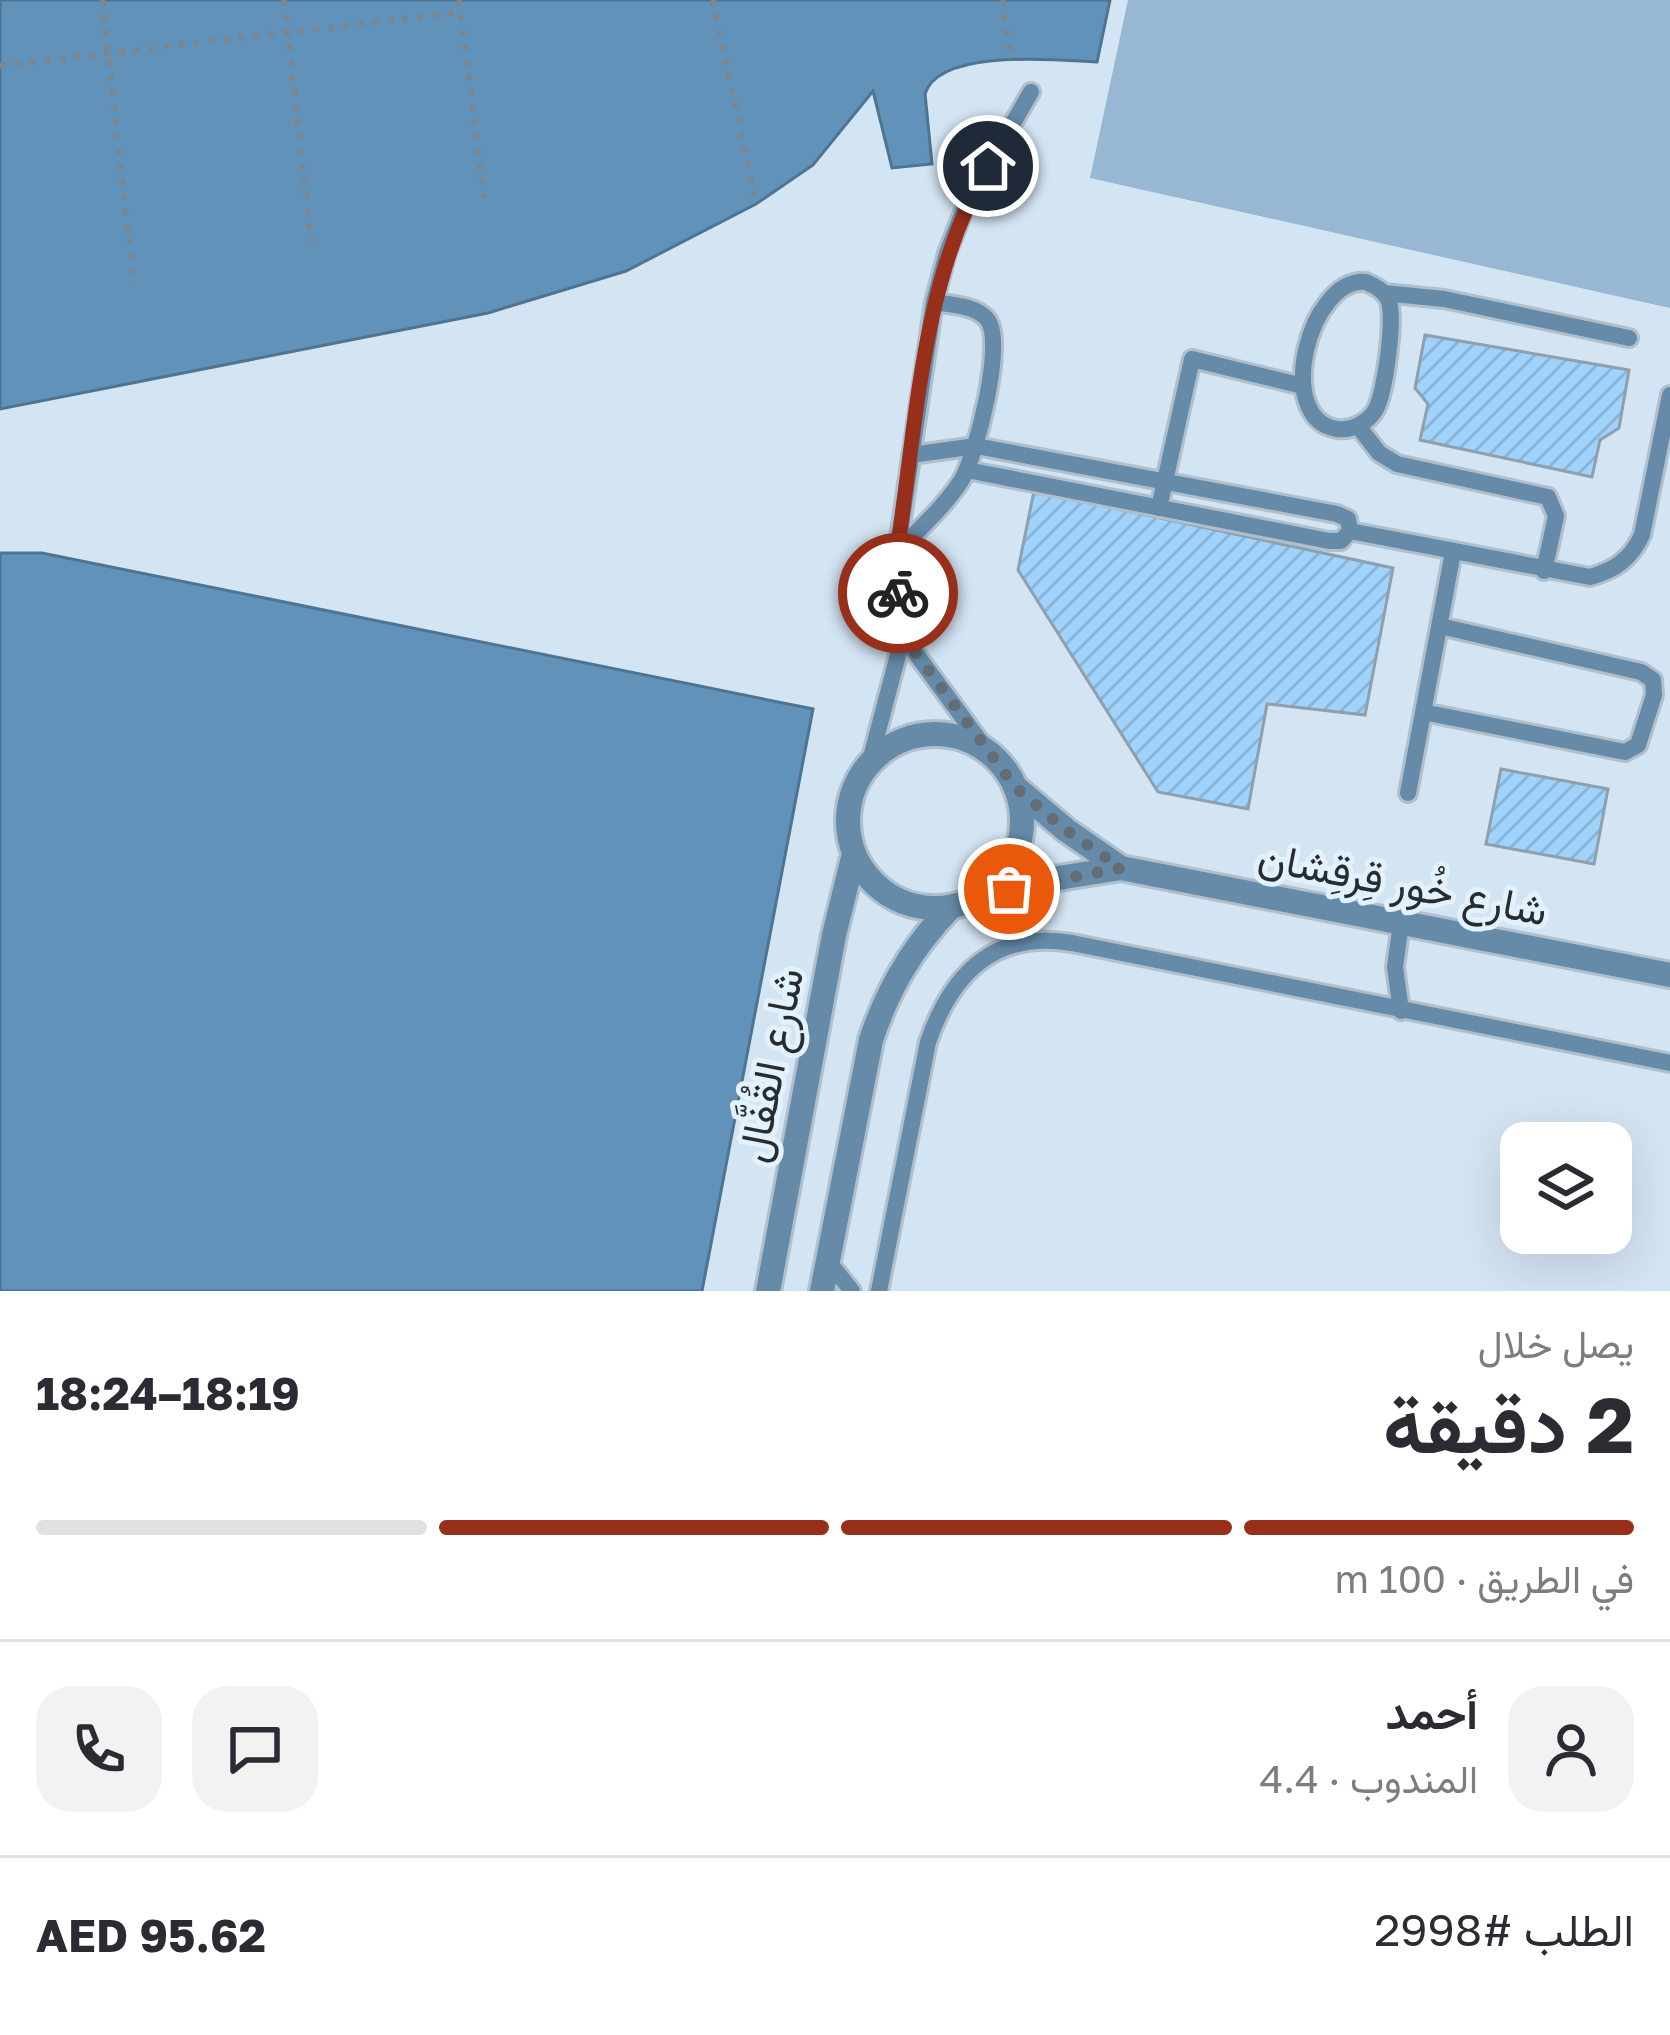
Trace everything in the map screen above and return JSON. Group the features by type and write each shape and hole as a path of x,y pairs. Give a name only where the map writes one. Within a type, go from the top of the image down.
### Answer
{"street":[{"path":"822,1291 880,1010 910,954 962,903 991,888 1017,852 1022,830 1015,787 988,752 969,741 926,735 885,750 868,765 855,785 848,831 866,875 904,902 962,903"},
{"name":"شارع خُور قِرقِشان","path":"1015,787 1121,868"},
{"name":"شارع القُفَّال","path":"768,1291 834,935 854,854"},
{"name":"شارع خُور قِرقِشان","path":"962,903 1046,880 1121,868 1670,975"}],"lane":[{"path":"868,765 903,636 897,552 934,302 967,202 1031,92"},
{"path":"1356,281 1384,293 1390,302 1392,325 1379,400 1358,426 1334,429 1322,424 1306,405 1303,386 1312,336 1326,303 1336,291 1356,281"},
{"path":"1384,293 1444,299 1629,338"},
{"path":"897,552 967,470 976,446 995,333 977,311 934,302"},
{"path":"1159,508 1192,359 1303,386"},
{"path":"1350,531 1544,571 1590,577 1617,567 1642,536 1663,469 1670,395"},
{"path":"1358,426 1379,453 1397,464 1548,497 1556,516 1544,571"},
{"path":"911,455 976,446 1343,515 1350,531"},
{"path":"967,470 1329,542 1341,541 1350,531"},
{"path":"1408,793 1453,552"},
{"path":"1423,712 1624,752 1638,745 1654,695 1653,680 1641,672 1440,626"},
{"path":"903,636 988,752"},
{"path":"1401,922 1395,967 1401,1011"},
{"path":"879,1291 928,1042 959,982 1001,949 1054,940 1670,1063"},
{"path":"827,1262 852,1291"}],"path":[{"path":"102,0 134,284"},
{"path":"284,0 311,242"},
{"path":"459,0 484,197"},
{"path":"713,0 756,204"},
{"path":"1002,0 1011,60"},
{"path":"0,66 461,12"}],"shaded area":[{"path":"0,0 1110,0 1097,62 1002,60 952,69 935,79 925,94 932,164 892,168 873,91 813,165 756,204 626,271 488,313 0,409"},
{"path":"1128,0 1670,0 1670,308 1090,178"},
{"path":"0,553 42,553 813,709 702,1291 0,1291"}],"building":[{"path":"1425,335 1629,370 1619,428 1600,440 1592,477 1420,440 1428,404 1415,388"},
{"path":"1034,491 1393,568 1365,715 1267,704 1248,809 1158,792 1018,570"},
{"path":"1501,769 1608,789 1594,864 1486,844"}],"way so far":[{"path":"898,593 903,636 1015,787 1121,868 1009,889"}],"route":[{"path":"898,593 897,552 934,302 956,228 988,166"}]}
